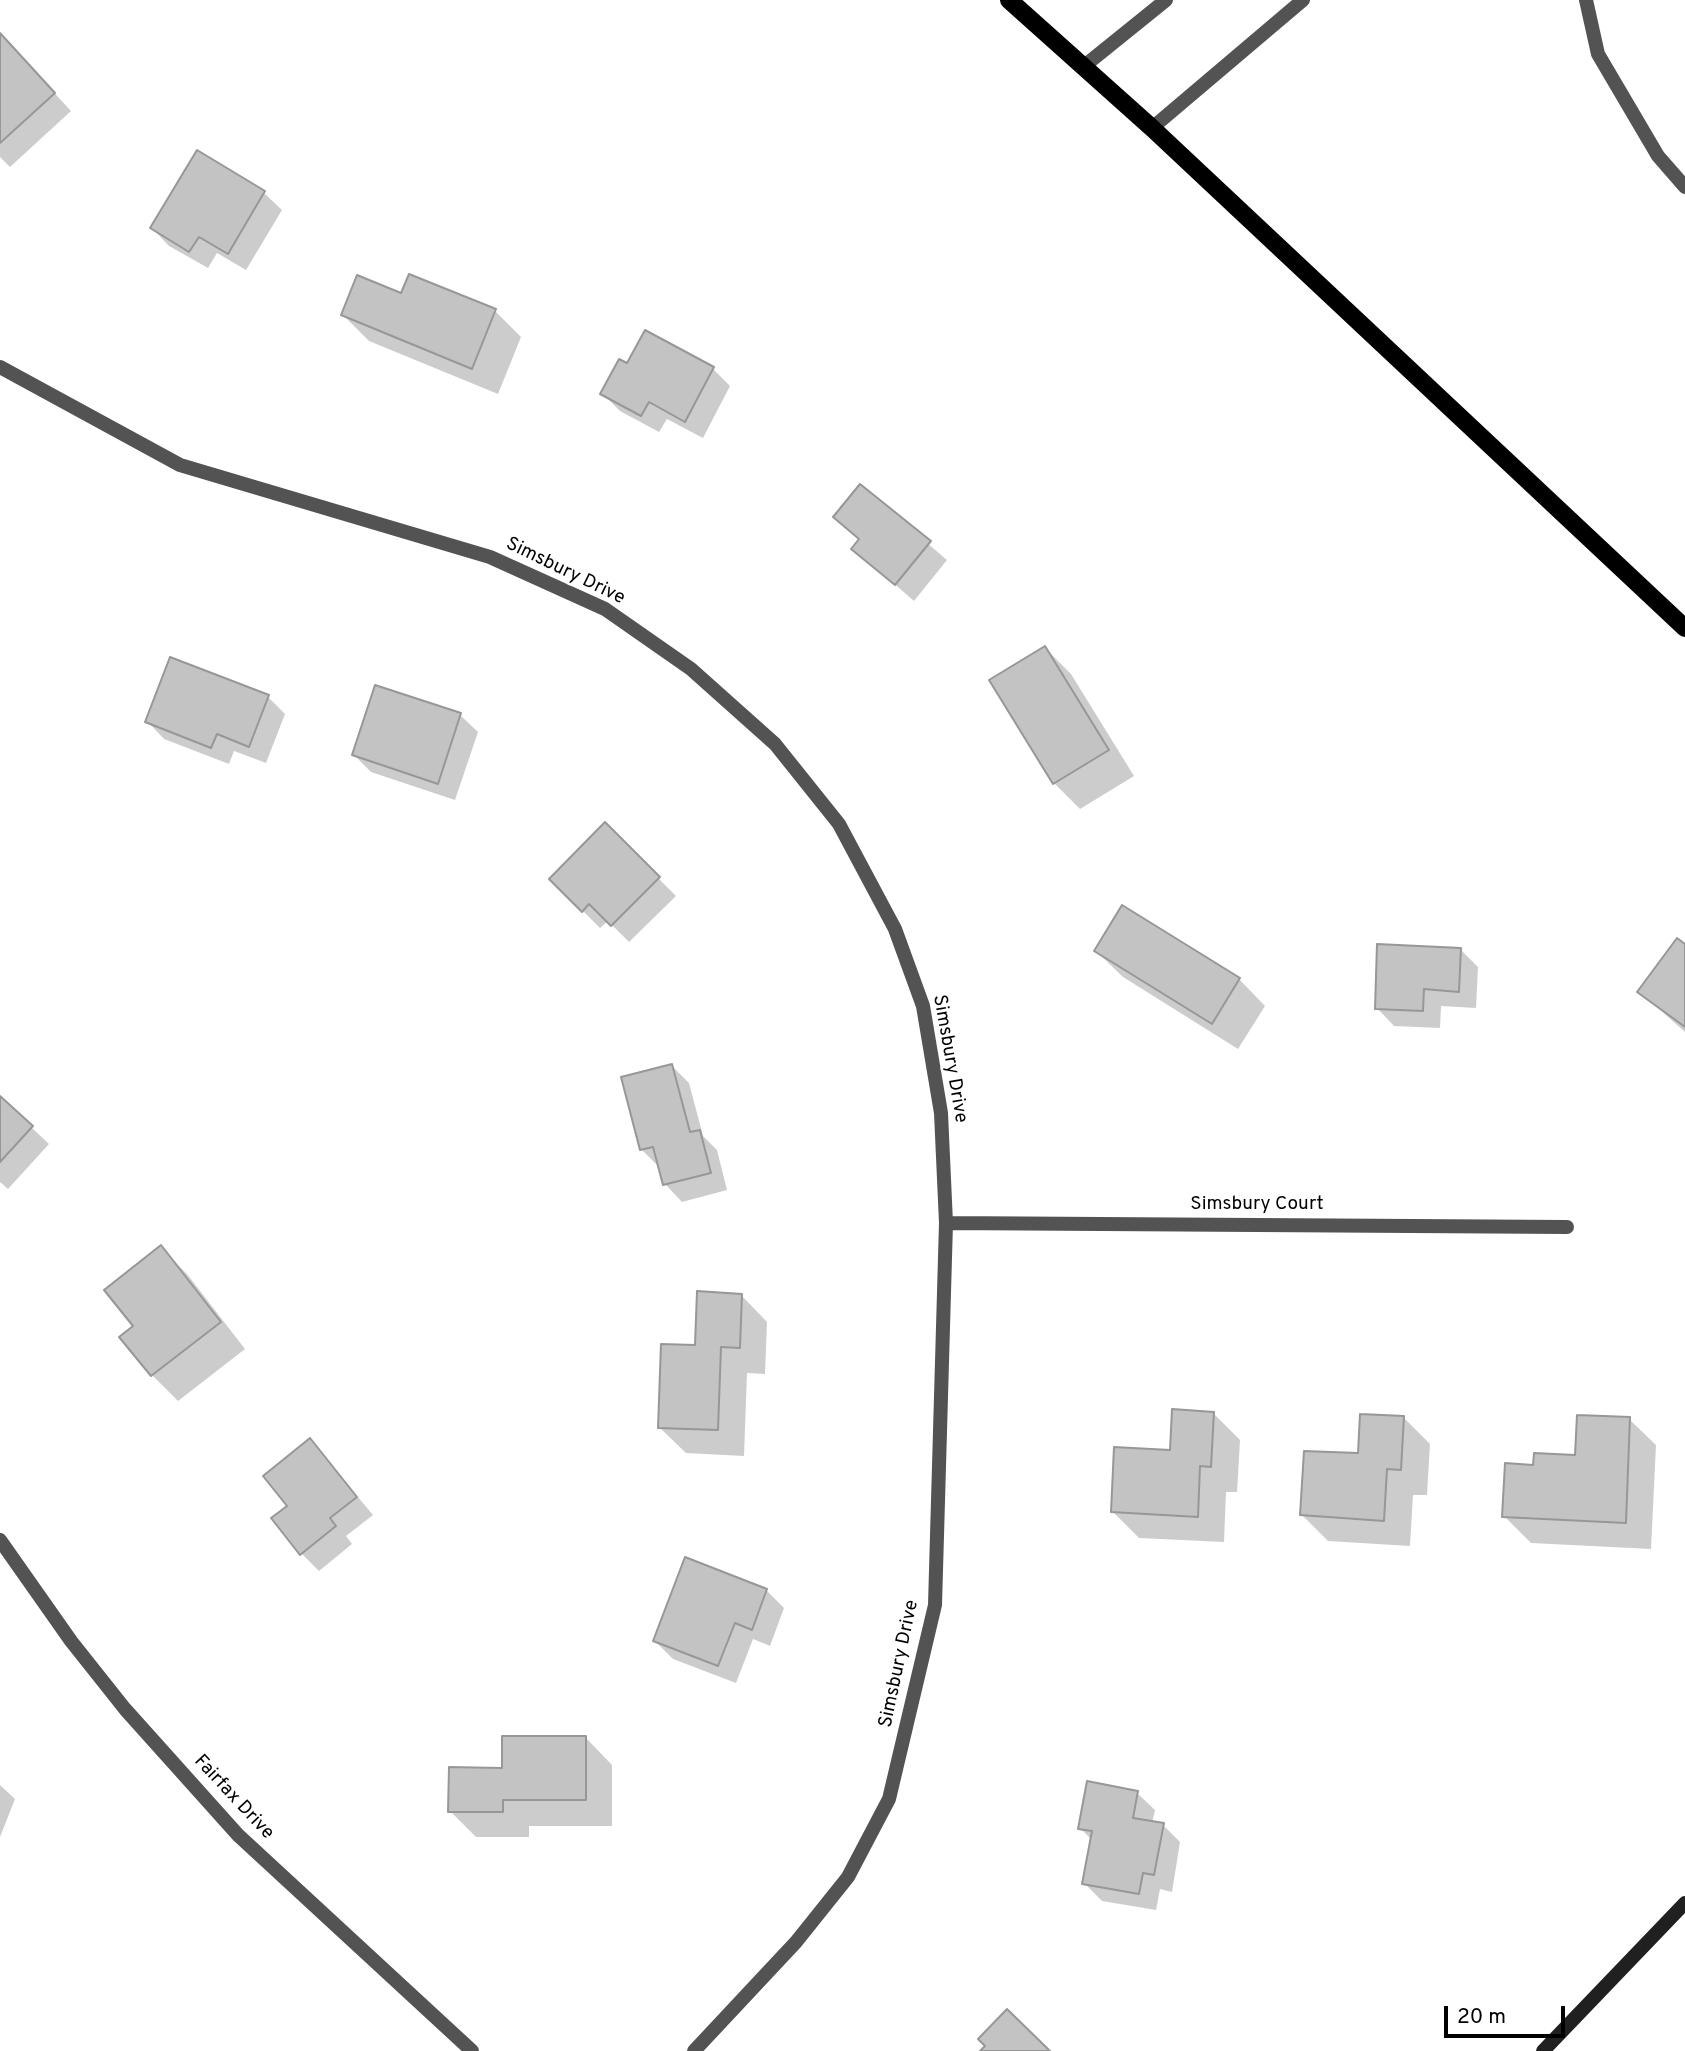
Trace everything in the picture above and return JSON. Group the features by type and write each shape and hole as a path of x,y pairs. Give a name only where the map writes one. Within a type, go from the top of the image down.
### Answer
{"main road":[{"path":"1009,0 1152,128 1685,628"}],"street":[{"path":"1083,67 1166,0"},
{"path":"1152,128 1303,0"},
{"path":"1586,0 1598,54 1658,156 1685,187"},
{"name":"Simsbury Drive","path":"0,367 180,465 490,557 605,609 691,669 775,744 839,824 895,929 923,1006 941,1113 946,1223 935,1605 889,1799 848,1877 796,1942 694,2051"},
{"name":"Simsbury Court","path":"946,1223 1567,1227"},
{"name":"Fairfax Drive","path":"0,1539 71,1641 125,1709 238,1835 472,2051"},
{"path":"1543,2051 1685,1903"}],"building":[{"path":"0,33 55,93 0,143"},
{"path":"197,150 265,191 228,254 199,237 189,252 150,228"},
{"path":"409,274 496,309 472,369 341,315 357,275 401,293"},
{"path":"645,330 714,367 685,422 649,402 641,416 600,394 619,359 627,363"},
{"path":"860,484 931,541 895,585 851,549 859,539 833,517"},
{"path":"1045,646 1109,750 1053,784 989,680"},
{"path":"170,657 269,695 249,747 217,734 211,748 145,722"},
{"path":"375,685 461,713 438,784 352,755"},
{"path":"605,822 660,877 611,926 589,904 582,912 549,879"},
{"path":"1122,905 1240,978 1212,1024 1094,951"},
{"path":"1677,938 1685,944 1685,1027 1637,992"},
{"path":"1377,944 1461,948 1459,992 1424,989 1423,1011 1375,1009"},
{"path":"672,1064 690,1132 700,1130 711,1173 663,1185 653,1147 640,1150 621,1077"},
{"path":"0,1096 33,1126 0,1162"},
{"path":"161,1245 221,1322 151,1376 119,1337 133,1326 104,1290"},
{"path":"697,1291 742,1294 740,1348 721,1347 718,1430 658,1428 661,1344 695,1345"},
{"path":"1172,1409 1214,1412 1211,1467 1200,1466 1198,1517 1111,1512 1114,1447 1170,1450"},
{"path":"1360,1414 1404,1416 1401,1470 1387,1469 1384,1521 1300,1515 1304,1451 1358,1453"},
{"path":"1577,1415 1630,1417 1626,1523 1502,1517 1505,1463 1533,1465 1534,1453 1575,1455"},
{"path":"310,1438 357,1497 330,1518 336,1526 300,1555 271,1518 287,1506 263,1476"},
{"path":"685,1557 767,1589 752,1630 735,1623 718,1666 653,1641"},
{"path":"502,1736 586,1736 586,1800 503,1800 503,1812 448,1812 449,1767 502,1768"},
{"path":"1087,1781 1138,1791 1133,1818 1164,1823 1154,1875 1143,1873 1139,1894 1082,1884 1092,1831 1078,1829"},
{"path":"1007,2009 1050,2051 980,2051 985,2046 978,2039"}]}
